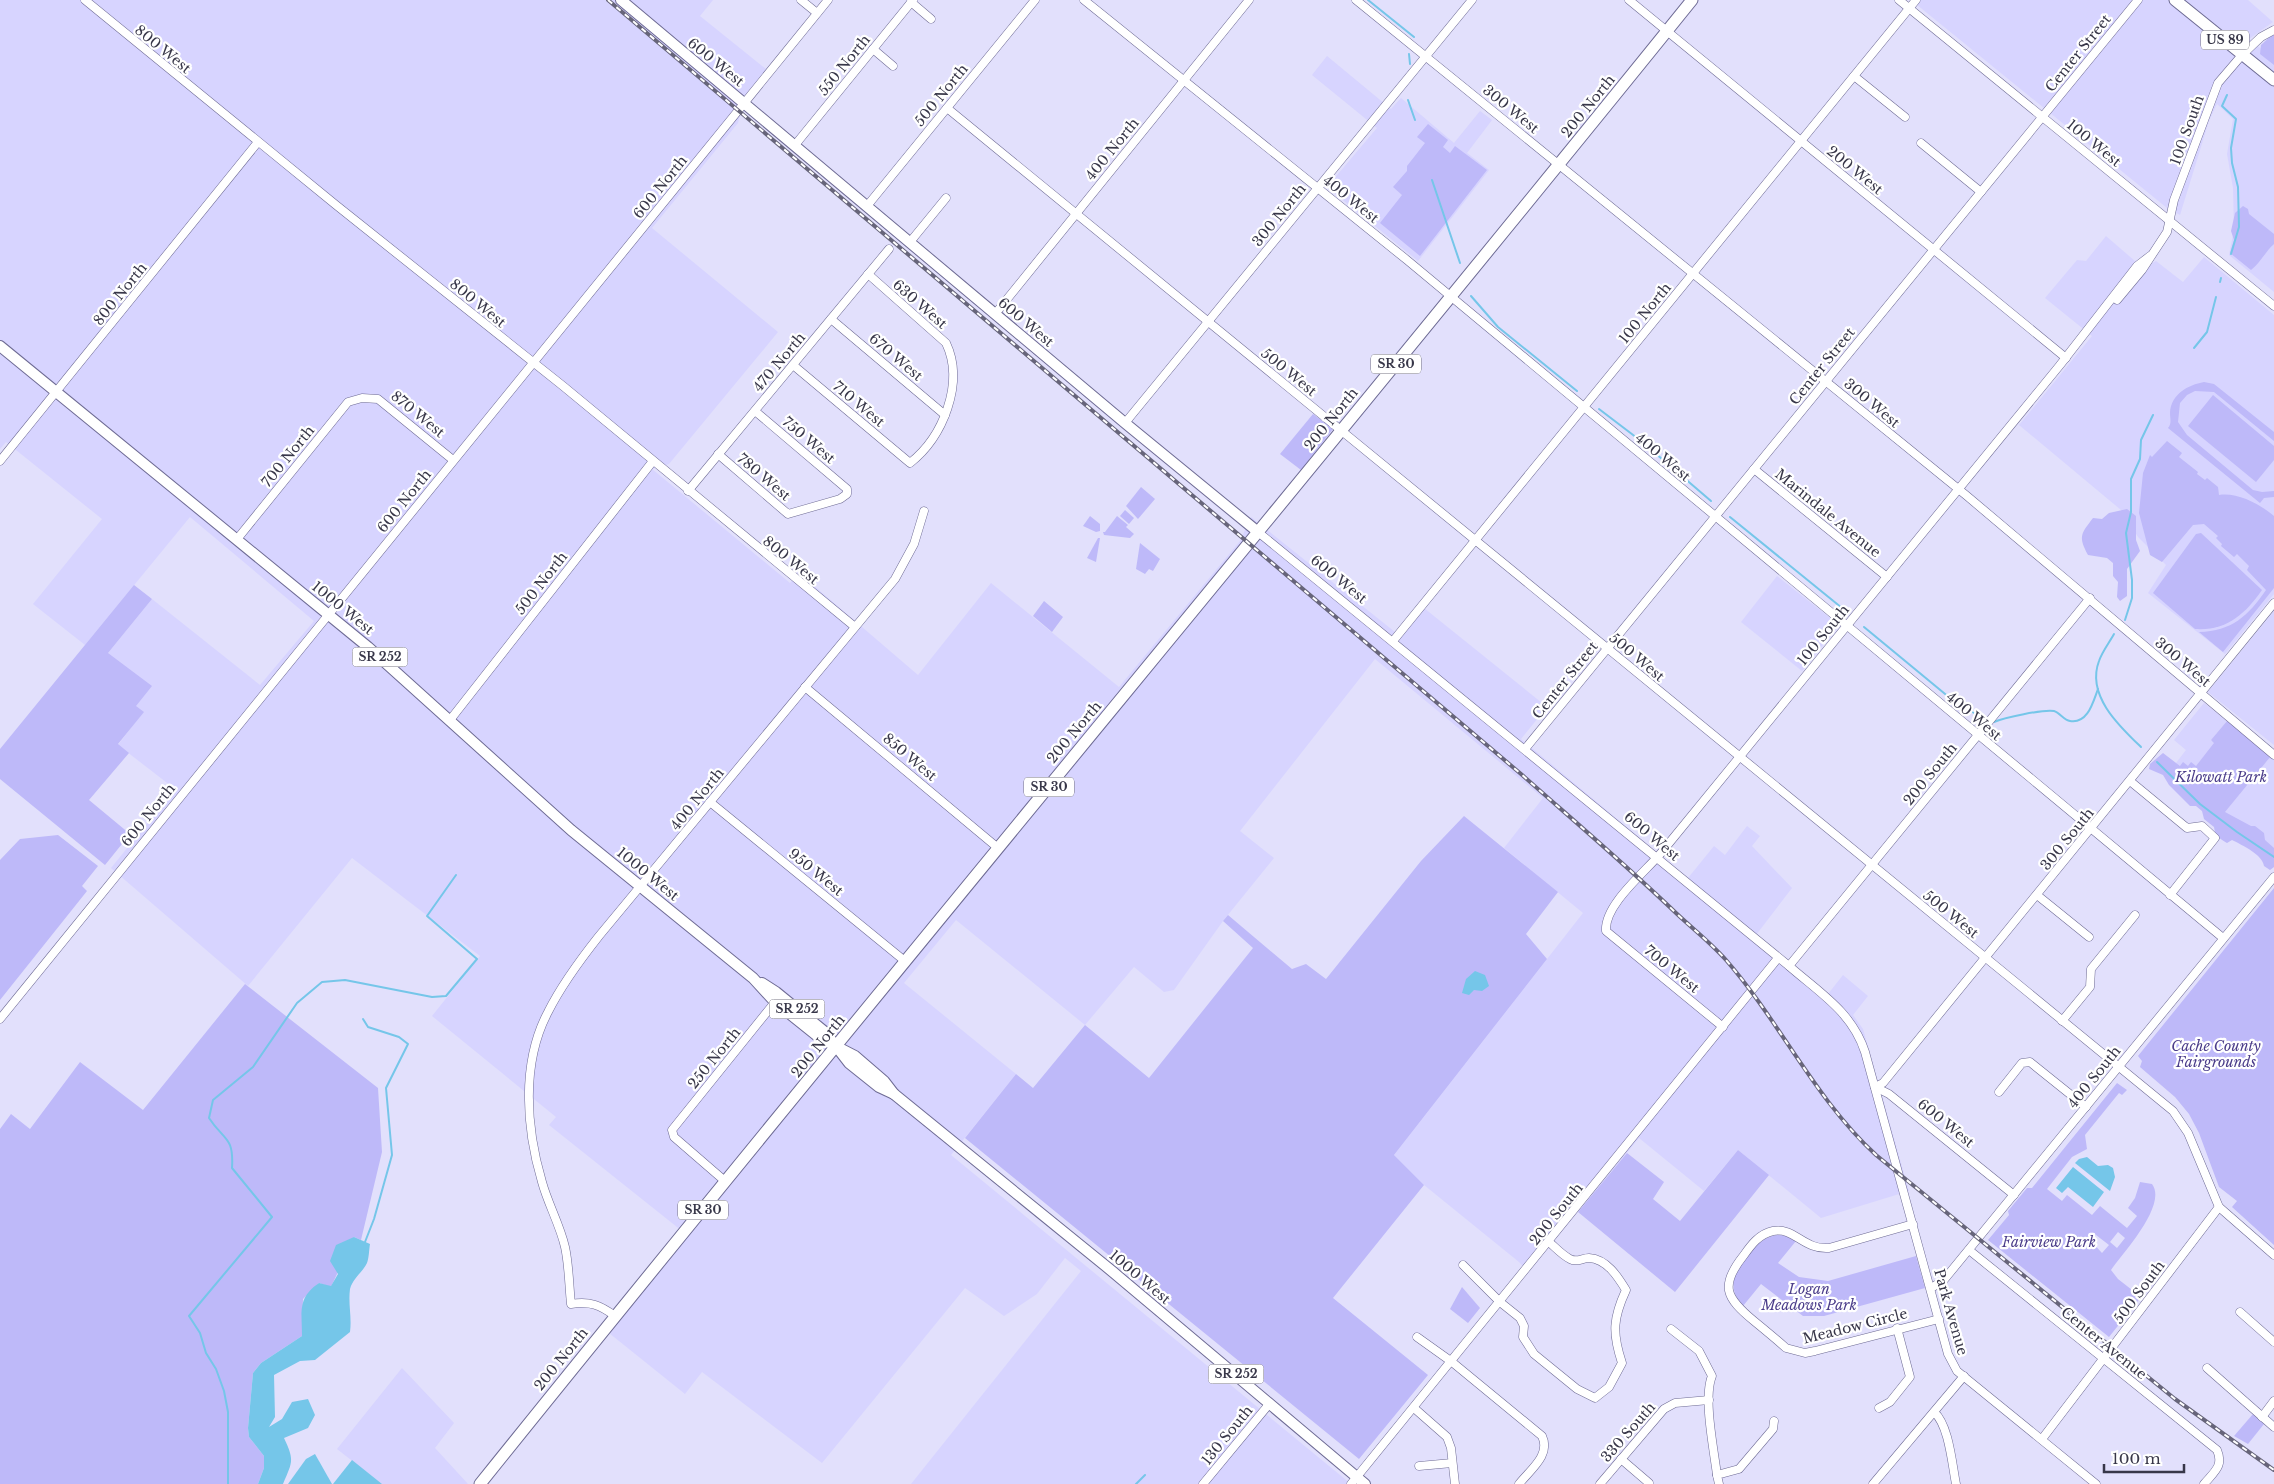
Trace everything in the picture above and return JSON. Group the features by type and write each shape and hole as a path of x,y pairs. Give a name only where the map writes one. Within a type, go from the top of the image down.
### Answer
{"highway":[{"name":"200 North","path":"480,1484 615,1316 1342,431 1692,0"},
{"name":"US 89","path":"2175,0 2274,80"}],"main road":[{"name":"600 West","path":"621,0 1258,532"},
{"name":"1000 West","path":"0,346 329,614 397,671 571,830 753,978 776,992 825,1032 849,1063 879,1087 894,1094 1270,1402 1357,1482"},
{"name":"1000 West","path":"753,978 775,1002 820,1038 836,1047"}],"street":[{"name":"800 West","path":"85,0 258,142 533,362 855,627"},
{"path":"801,0 817,13"},
{"name":"600 North","path":"0,1019 828,0"},
{"name":"500 North","path":"867,206 1035,0"},
{"name":"400 West","path":"1084,0 1451,297 2223,938"},
{"name":"400 North","path":"995,314 1249,0"},
{"name":"300 West","path":"1356,0 2090,598 2109,617 2274,755"},
{"name":"300 North","path":"1126,423 1472,0"},
{"name":"200 West","path":"1629,0 1933,250 2067,357"},
{"name":"100 West","path":"1900,0 2274,306"},
{"name":"100 North","path":"1393,641 1916,0"},
{"name":"Center Street","path":"1524,749 2138,0"},
{"path":"912,1 931,19"},
{"name":"550 North","path":"795,145 912,1"},
{"name":"100 South","path":"1606,931 1605,922 1611,911 1638,877 1657,858 2067,357 2072,348 2137,266 2150,256 2164,238 2174,200 2218,83 2242,55 2261,38 2274,30"},
{"path":"873,49 893,66"},
{"path":"1854,76 1905,117"},
{"name":"500 West","path":"947,108 1739,758 2173,1110 2184,1125 2219,1207 2274,1255"},
{"name":"800 North","path":"0,461 258,142"},
{"path":"1921,143 1980,192"},
{"path":"910,242 946,198"},
{"name":"470 North","path":"688,491 889,249"},
{"name":"630 West","path":"868,274 946,343 950,353 952,377 945,415 930,441 910,463"},
{"name":"670 West","path":"831,319 945,415"},
{"name":"710 West","path":"793,365 910,463"},
{"name":"870 West","path":"362,398 378,398 453,460"},
{"name":"700 North","path":"238,538 348,402 362,398"},
{"name":"750 West","path":"755,410 847,489"},
{"name":"780 West","path":"718,454 788,514 840,499 847,494 847,489"},
{"name":"500 North","path":"450,720 653,461"},
{"name":"Marindale Avenue","path":"1754,469 1887,577"},
{"name":"400 North","path":"615,1316 599,1304 584,1302 571,1304 565,1247 542,1182 529,1120 529,1086 535,1049 547,1013 569,975 894,579 914,544 924,511"},
{"name":"600 West","path":"1258,532 1789,966 1846,1015 1860,1037 1875,1087 1889,1094 2014,1195"},
{"name":"200 South","path":"1789,966 2090,598"},
{"name":"300 South","path":"1875,1087 1883,1083 2274,603"},
{"name":"850 West","path":"805,687 998,848"},
{"path":"2130,781 2187,828 2202,826 2215,838 2170,895"},
{"name":"950 West","path":"710,802 906,962"},
{"name":"400 South","path":"1930,1288 1941,1284 2274,877"},
{"path":"2037,895 2089,937"},
{"path":"2062,1021 2090,987 2091,969 2135,915"},
{"name":"700 West","path":"1606,931 1723,1027"},
{"name":"200 South","path":"1357,1482 1414,1408 1778,958"},
{"name":"250 North","path":"726,1182 674,1137 672,1130 775,1002"},
{"path":"1999,1092 2022,1063 2030,1062 2086,1107"},
{"name":"Park Avenue","path":"1875,1087 1948,1354 1957,1371 2096,1484"},
{"name":"500 South","path":"2042,1440 2219,1207"},
{"name":"Meadow Circle","path":"1913,1224 1829,1248 1819,1249 1810,1247 1784,1231 1773,1231 1762,1236 1753,1244 1734,1267 1728,1283 1729,1290 1736,1306 1786,1348 1796,1352 1815,1351 1939,1318"},
{"path":"1463,1265 1500,1302 1520,1318 1524,1326 1524,1337 1534,1354 1577,1389 1595,1398 1609,1387 1622,1363 1614,1330 1616,1315 1626,1290 1615,1272 1605,1264 1589,1258 1578,1261 1571,1259 1549,1242"},
{"name":"Center Avenue","path":"1969,1250 2217,1450 2220,1458 2218,1467 2204,1484"},
{"path":"2240,1312 2274,1342"},
{"path":"1879,1408 1890,1402 1910,1377 1897,1328"},
{"path":"1671,1329 1704,1358 1712,1376 1709,1385 1709,1400 1719,1484"},
{"path":"1417,1337 1452,1362 1542,1436 1546,1444 1545,1452 1519,1484"},
{"path":"2207,1368 2274,1427"},
{"path":"1873,1484 1964,1376"},
{"name":"330 South","path":"1600,1484 1669,1405 1709,1400"},
{"path":"2262,1417 2274,1401"},
{"name":"130 South","path":"1203,1484 1270,1402"},
{"path":"1414,1408 1447,1438 1451,1448 1456,1484"},
{"path":"1934,1412 1941,1418 1945,1428 1956,1484"},
{"path":"1717,1475 1739,1470 1773,1429 1774,1421"},
{"path":"1621,1459 1649,1483"},
{"path":"1419,1466 1452,1463"}],"shaded area":[{"path":"0,0 713,0 700,16 766,69 745,96 738,123 652,228 778,332 669,464 652,469 790,583 799,573 918,675 991,583 1119,687 1240,541 1251,517 1395,632 1419,604 1547,707 1521,739 1688,878 1714,846 1725,855 1747,826 1760,836 1752,846 1792,888 1756,935 1828,994 1843,975 1868,996 1853,1015 1863,1029 1909,1191 1821,1218 1738,1150 1704,1191 1639,1138 1528,1272 1519,1262 1424,1185 1394,1155 1583,913 1504,848 1543,798 1375,659 1240,831 1274,858 1223,921 1174,990 1164,992 1134,967 1085,1025 956,920 904,983 1016,1074 951,1155 1351,1484 911,1484 1081,1271 1065,1258 1037,1294 1004,1316 965,1288 822,1463 702,1372 685,1394 609,1333 687,1235 549,1125 556,1117 432,1016 480,956 352,858 248,986 111,868 175,789 118,745 143,712 135,706 108,653 152,599 260,685 314,621 190,517 85,645 33,604 102,519 6,442 0,449"},
{"path":"1911,0 2248,0 2273,22 2249,39 2274,59 2274,292 2229,255 2234,230 2233,188 2227,154 2233,119 2217,104 2209,121 2180,215 2167,208"},
{"path":"1327,56 1391,109 1401,98 1454,143 1480,111 1492,120 1467,153 1489,170 1418,261 1327,187 1377,128 1312,75"},
{"path":"2106,236 2143,268 2156,261 2183,282 2204,257 2274,315 2274,594 2225,654 2148,593 2166,565 2138,537 2121,510 2019,425 2092,336 2045,298 2077,260 2086,261"},
{"path":"1777,576 1839,625 1802,671 1741,622"},
{"path":"2274,611 2274,745 2208,692"},
{"path":"2204,703 2227,721 2211,740 2215,743 2196,766 2180,766 2176,763 2186,750 2174,740"},
{"path":"2271,756 2274,759 2274,855 2223,814"},
{"path":"1475,971 1485,975 1489,986 1482,991 1474,990 1469,995 1462,993 1466,979"},
{"path":"2087,1157 2098,1166 2108,1165 2113,1168 2115,1177 2110,1191 2075,1163 2079,1159"},
{"path":"2073,1167 2104,1192 2093,1207 2068,1187 2062,1193 2056,1188"},
{"path":"354,1237 370,1244 367,1263 350,1289 350,1332 315,1360 300,1361 274,1375 275,1417 269,1427 282,1419 292,1402 308,1399 315,1415 308,1428 284,1438 290,1452 291,1461 283,1484 258,1484 264,1468 264,1456 249,1437 248,1428 253,1373 261,1363 302,1336 302,1306 307,1294 319,1283 331,1286 338,1274 330,1261 336,1245"},
{"path":"402,1368 454,1423 435,1448 468,1484 382,1484 337,1449"},
{"path":"315,1454 332,1484 288,1484 306,1459"},
{"path":"352,1460 382,1484 333,1484"}],"green space":[{"path":"2274,33 2274,65 2260,54 2261,45"},
{"path":"1428,124 1448,140 1443,147 1450,153 1455,146 1487,170 1420,256 1380,223 1402,195 1393,187 1407,171 1407,166 1425,143 1417,137"},
{"path":"2243,206 2248,209 2249,214 2274,234 2274,244 2251,270 2230,253 2234,240 2231,231 2235,213"},
{"path":"2204,382 2214,384 2274,432 2274,441 2214,392 2195,391 2187,395 2180,403 2178,422 2187,435 2253,490 2262,492 2274,491 2274,497 2264,498 2260,503 2168,428 2173,401 2186,388"},
{"path":"2213,395 2274,446 2274,460 2256,482 2188,426"},
{"path":"1313,414 1333,429 1301,470 1280,454"},
{"path":"2167,441 2182,453 2179,457 2198,472 2197,474 2205,480 2207,478 2218,487 2219,495 2241,497 2262,507 2274,516 2274,588 2223,652 2199,632 2221,629 2238,620 2253,607 2266,590 2247,570 2249,566 2237,554 2234,557 2221,546 2222,544 2216,538 2218,536 2204,524 2193,525 2162,562 2150,555 2139,513 2143,473 2150,455 2152,457"},
{"path":"1141,487 1155,499 1138,519 1126,506"},
{"path":"2127,509 2136,516 2136,540 2140,551 2127,569 2127,596 2120,601 2117,597 2118,582 2113,576 2113,563 2107,558 2088,555 2082,535 2093,518 2102,519 2109,513"},
{"path":"1125,510 1134,518 1129,524 1120,516"},
{"path":"1090,516 1100,524 1100,531 1096,532 1083,526"},
{"path":"1117,516 1128,525 1126,527 1134,534 1130,538 1104,535 1103,532 1105,532"},
{"path":"2201,533 2262,590 2242,613 2226,624 2206,629 2195,629 2153,593 2196,534"},
{"path":"1098,538 1100,538 1096,562 1087,558"},
{"path":"1140,543 1160,559 1153,571 1149,569 1145,574 1136,569"},
{"path":"134,585 152,599 108,653 152,686 136,706 144,712 118,744 129,753 89,800 130,834 105,865 0,779 0,749"},
{"path":"1044,601 1063,617 1052,632 1033,616"},
{"name":"Kilowatt Park","path":"2227,721 2271,756 2225,812 2251,826 2255,826 2264,833 2265,840 2274,848 2274,867 2270,870 2264,866 2256,854 2232,840 2227,843 2220,839 2215,833 2214,827 2204,819 2202,811 2196,806 2190,806 2169,785 2163,775 2149,769 2150,764 2163,753 2180,766 2183,762 2188,766 2191,762 2196,766 2214,743 2211,740"},
{"path":"1464,816 1558,892 1526,934 1547,959 1394,1155 1424,1185 1333,1298 1428,1375 1359,1459 965,1138 1016,1074 1033,1088 1085,1025 1149,1078 1253,948 1223,921 1228,915 1292,969 1306,964 1326,979 1421,861"},
{"path":"58,835 98,866 82,886 87,891 0,1000 0,860 20,839"},
{"name":"Cache County Fairgrounds","path":"2274,888 2274,1245 2232,1207 2237,1201 2219,1187 2199,1133 2189,1114 2175,1097 2140,1067 2142,1061 2138,1056"},
{"path":"245,984 378,1088 382,1152 361,1240 354,1237 331,1287 319,1283 303,1299 302,1336 261,1363 253,1373 248,1428 249,1437 264,1456 264,1468 258,1484 0,1484 0,1129 11,1114 30,1129 80,1062 143,1110"},
{"name":"Fairview Park","path":"2117,1083 2127,1090 2122,1095 2119,1093 2085,1135 2087,1149 2072,1157 2047,1189 2062,1201 2067,1195 2092,1215 2100,1206 2127,1228 2137,1216 2128,1208 2135,1198 2140,1182 2152,1184 2155,1193 2154,1204 2149,1216 2142,1229 2111,1270 2118,1279 2141,1297 2109,1337 1988,1240 2009,1215 2008,1211 2027,1188 2032,1188","holes":["2118,1232 2125,1238 2117,1248 2110,1242","2096,1235 2109,1245 2102,1253 2091,1241"]},
{"path":"1738,1150 1769,1175 1675,1292 1578,1212 1627,1153 1664,1182 1653,1199 1680,1221"},
{"name":"Logan Meadows Park","path":"1778,1235 1788,1236 1796,1241 1778,1263 1799,1277 1828,1281 1916,1256 1925,1288 1824,1316 1803,1316 1761,1284 1743,1306 1736,1296 1734,1285 1741,1263 1748,1252 1757,1244"},
{"path":"1462,1287 1480,1308 1468,1323 1450,1309"},
{"path":"2253,1414 2264,1424 2248,1444 2234,1436"}],"waterway":[{"path":"1368,0 1414,37"},
{"path":"1409,54 1410,64"},
{"path":"2227,95 2222,106 2236,119 2231,148 2232,163 2238,187 2239,227 2231,254"},
{"path":"1408,100 1415,120"},
{"path":"1432,180 1460,263"},
{"path":"2220,282 2221,278"},
{"path":"1471,296 1498,327 1577,391"},
{"path":"2194,348 2207,332 2216,297"},
{"path":"1599,409 1641,441 1711,501"},
{"path":"2125,620 2132,598 2132,580 2126,533 2131,512 2131,479 2140,459 2141,440 2153,415"},
{"path":"1730,517 1842,608"},
{"path":"1864,627 1956,703 1983,718"},
{"path":"2114,634 2099,661 2096,674 2097,686 2107,709 2141,747"},
{"path":"1994,722 2042,711 2054,711 2070,721 2076,721 2085,716 2089,711 2098,689"},
{"path":"2157,762 2200,804 2274,857"},
{"path":"228,1484 228,1412 224,1391 216,1369 206,1353 200,1333 189,1316 272,1217 232,1168 230,1144 209,1118 213,1100 253,1067 297,1003 322,982 345,980 432,997 446,996 477,959 427,916 456,875"},
{"path":"363,1019 368,1027 399,1037 408,1044 386,1088 392,1155 374,1219 365,1242"},
{"path":"1136,1484 1145,1475"}],"railway":[{"path":"608,0 1521,774 1638,878 1726,960 1764,1009 1834,1110 1876,1155 2175,1399 2274,1470"}]}
